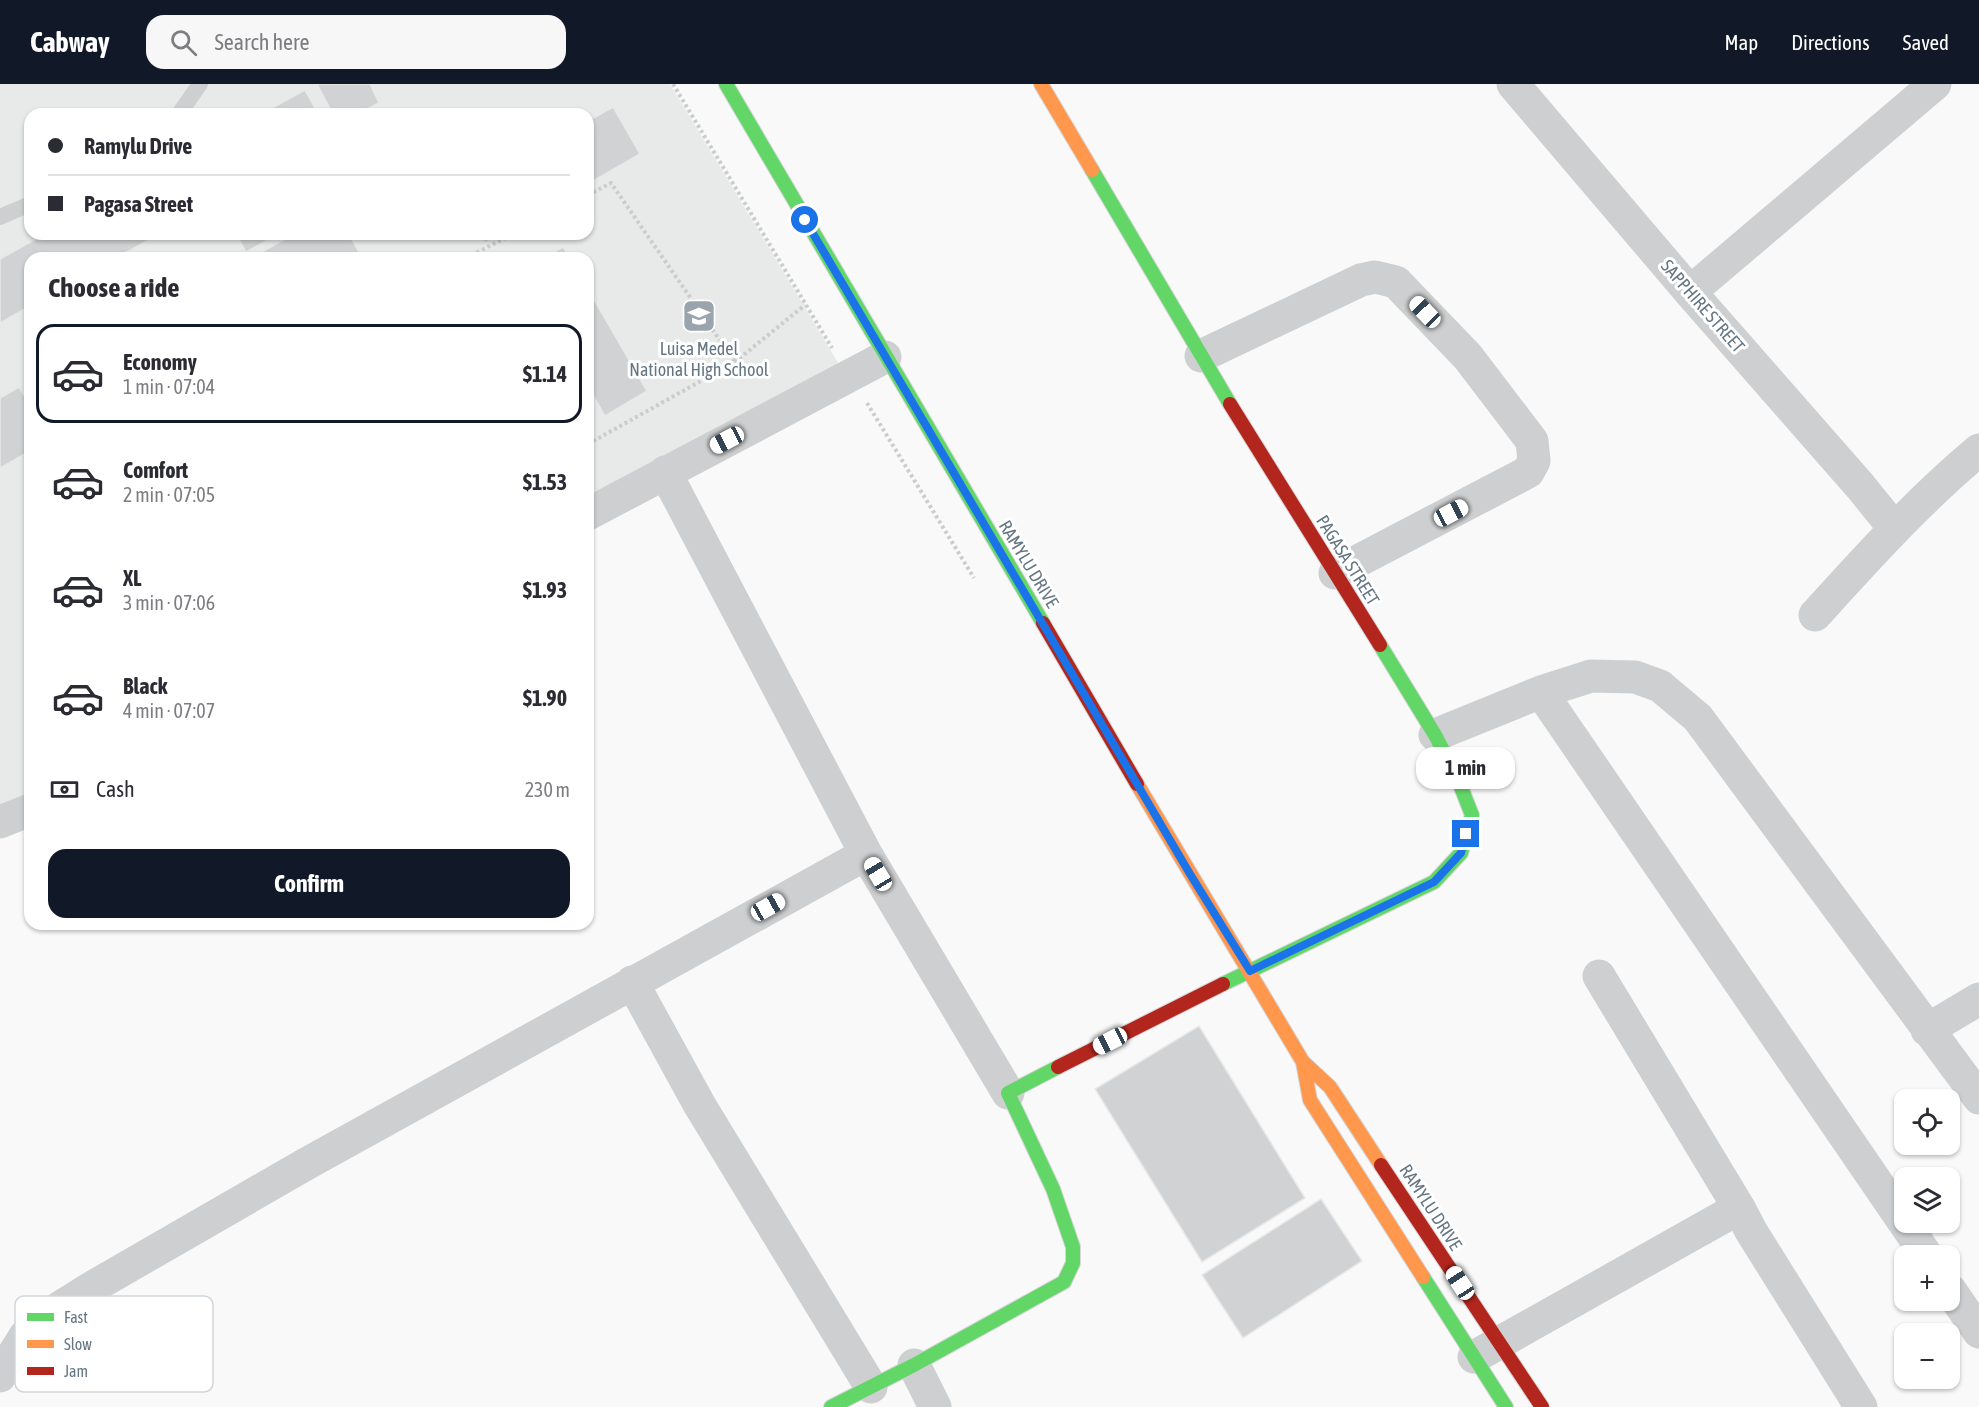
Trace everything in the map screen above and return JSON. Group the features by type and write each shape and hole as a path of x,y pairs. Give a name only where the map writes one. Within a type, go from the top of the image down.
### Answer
{"street":[{"name":"RAMYLU DRIVE","path":"726,84 1190,874 1303,1062 1330,1087 1486,1349 1506,1407"},
{"name":"SAPPHIRE STREET","path":"1513,84 1690,292 1862,487 1894,528"},
{"path":"1690,292 1935,84"},
{"name":"PAGASA STREET","path":"1008,1093 1250,971 1434,882 1461,853 1472,815 1457,777 1435,735 1201,356 1045,85"},
{"path":"1201,356 1361,280 1375,277 1396,282 1468,357 1532,441 1534,461 1528,472 1335,573"},
{"path":"594,511 885,357"},
{"path":"1815,615 1894,528 1938,485 1979,450"},
{"path":"665,472 866,854 1008,1093 1053,1189 1073,1247 1073,1263 1064,1282 914,1365 831,1407"},
{"path":"1435,735 1541,692 1591,676 1635,677 1660,686 1698,718 1979,1098"},
{"path":"1541,692 1918,1245"},
{"path":"0,822 24,812"},
{"path":"78,1296 306,1164 866,854"},
{"path":"1599,976 1751,1231 1862,1407"},
{"path":"632,982 699,1104 871,1387"},
{"path":"1927,1030 1979,999"},
{"name":"RAMYLU DRIVE","path":"1303,1062 1310,1100 1486,1349 1542,1407"},
{"path":"1486,1349 1739,1208"},
{"path":"1960,1304 1979,1332"},
{"path":"0,1376 15,1352"},
{"path":"914,1365 935,1407"}],"lane":[{"path":"183,108 200,84"},
{"path":"0,218 24,207"}],"path":[{"path":"673,84 805,305 977,582"},
{"path":"594,192 611,183 735,362"},
{"path":"478,252 501,240"},
{"path":"594,441 735,362 805,305"}],"shaded area":[{"name":"Luisa Medel National High School","path":"0,84 670,84 845,374 594,503 594,252 24,252 24,795 0,807"}],"building":[{"path":"317,84 370,84 379,103 369,108 330,108"},
{"path":"305,90 315,108 272,108"},
{"path":"613,107 640,154 594,181 594,118"},
{"path":"34,240 149,240 127,252 24,252 24,309 0,323 0,259"},
{"path":"239,240 268,240 246,252"},
{"path":"283,240 352,240 359,252 262,252"},
{"path":"563,247 566,252 554,252"},
{"path":"594,299 647,391 605,416 594,397"},
{"path":"19,387 24,395 24,454 0,468 0,398"},
{"path":"1199,1026 1305,1198 1202,1262 1095,1089"},
{"path":"1321,1199 1362,1261 1243,1338 1202,1275"}],"traffic: fast":[{"path":"726,84 1043,623"},
{"path":"1092,170 1230,404"},
{"path":"1223,984 1434,882 1461,853 1472,815 1457,777 1435,735 1380,645"},
{"path":"831,1407 914,1365 1064,1282 1073,1263 1073,1247 1053,1189 1008,1093 1058,1067"},
{"path":"1423,1277 1506,1407"}],"traffic: slow":[{"path":"1041,84 1092,170"},
{"path":"1137,784 1303,1062 1330,1087 1381,1165"},
{"path":"1303,1062 1310,1100 1423,1277"}],"traffic: jam":[{"path":"1230,404 1380,645"},
{"path":"1043,623 1137,784"},
{"path":"1058,1067 1223,984"},
{"path":"1381,1165 1542,1407"}],"place":[{"name":"Luisa Medel National High School","path":"699,316"}],"route":[{"path":"805,220 1190,874 1250,971 1434,882 1461,853 1466,834"}]}
